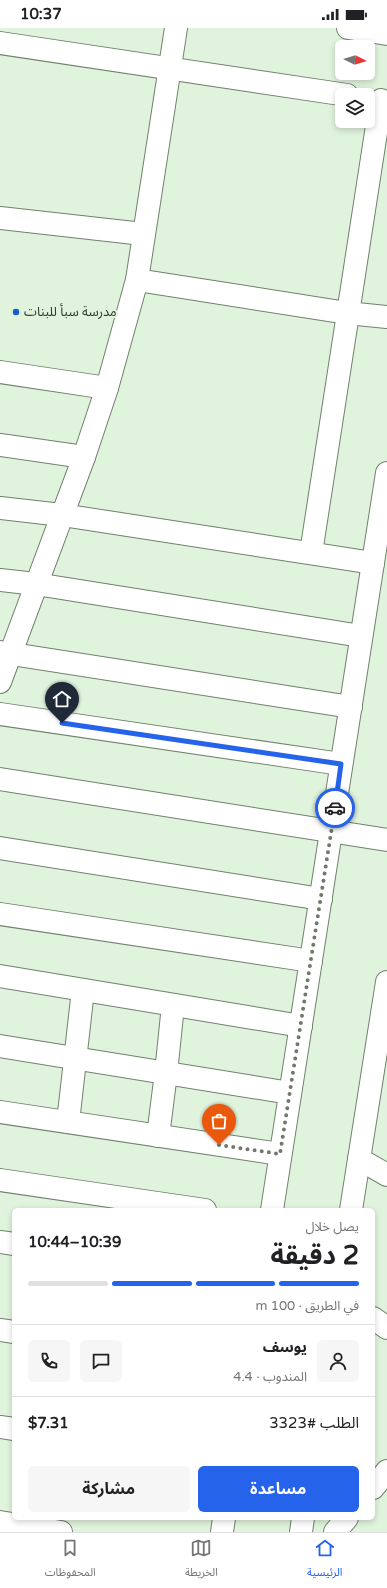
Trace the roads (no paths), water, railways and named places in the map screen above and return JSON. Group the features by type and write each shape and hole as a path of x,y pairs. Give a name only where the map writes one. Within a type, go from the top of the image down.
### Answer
{"street":[{"path":"0,682 5,652 36,584 84,457 107,388 137,280 176,28"},
{"path":"348,28 387,34"},
{"path":"0,43 335,93"},
{"path":"311,553 379,100"},
{"path":"0,218 143,234"},
{"path":"137,280 347,313 387,317"},
{"path":"0,372 107,388"},
{"path":"0,445 84,457"},
{"path":"272,1208 387,473"},
{"path":"0,508 62,515 373,563"},
{"path":"0,580 36,584 361,636"},
{"path":"5,652 351,707"},
{"path":"0,714 341,764"},
{"path":"0,779 387,840"},
{"path":"0,848 321,899"},
{"path":"0,914 311,961"},
{"path":"0,976 301,1026"},
{"path":"351,1208 384,1021 387,982"},
{"path":"68,1122 74,1058 83,990"},
{"path":"158,1136 173,1005"},
{"path":"0,1046 290,1093"},
{"path":"0,1112 280,1154"},
{"path":"360,1159 387,1175"},
{"path":"0,1180 191,1208"},
{"path":"0,1242 12,1244"},
{"path":"375,1319 387,1328"},
{"path":"0,1330 12,1332"},
{"path":"0,1427 12,1429"},
{"path":"222,1532 224,1520"},
{"path":"301,1532 303,1520"},
{"path":"335,1532 345,1520"},
{"path":"0,1522 61,1532"}],"place":[{"name":"مدرسة سبأ للبنات","path":"16,312"}]}
